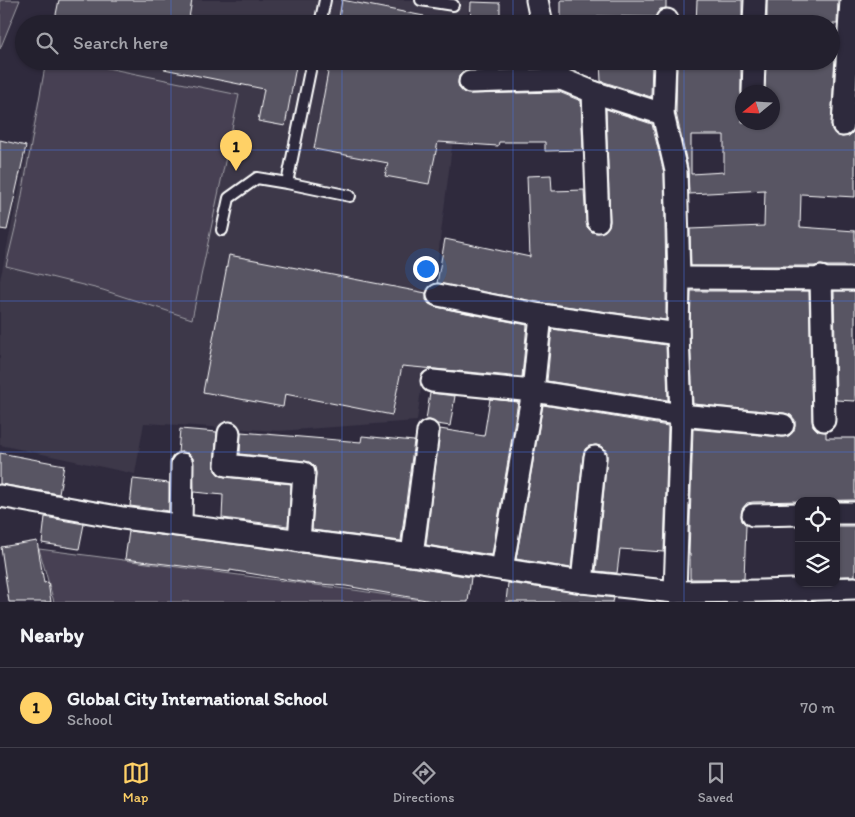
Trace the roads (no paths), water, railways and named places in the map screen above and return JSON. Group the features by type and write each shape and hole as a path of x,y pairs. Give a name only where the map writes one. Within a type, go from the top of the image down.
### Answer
{"street":[{"path":"537,0 540,15"},
{"path":"754,15 755,0"},
{"path":"843,125 851,0"},
{"path":"470,82 558,70 593,92 663,114"},
{"path":"665,70 663,114 676,171 679,278 678,334 681,415 675,592"},
{"path":"753,85 754,70"},
{"path":"593,92 598,221"},
{"path":"679,278 821,277 855,279"},
{"path":"821,277 824,420"},
{"path":"438,295 540,315 678,334"},
{"path":"502,570 533,391 540,315"},
{"path":"432,381 533,391 681,415 783,425"},
{"path":"412,555 428,432"},
{"path":"229,433 226,466 304,473 299,541"},
{"path":"582,582 595,458"},
{"path":"181,526 182,464"},
{"path":"0,496 123,518 412,555 582,582 675,592 855,588"},
{"path":"840,513 855,513"},
{"path":"753,515 795,514"}],"lane":[{"path":"322,15 325,0"},
{"path":"421,0 453,5"},
{"path":"287,183 310,70"},
{"path":"222,230 229,198 257,178 350,196"}],"place":[{"name":"Global City International School","path":"236,171"}]}
